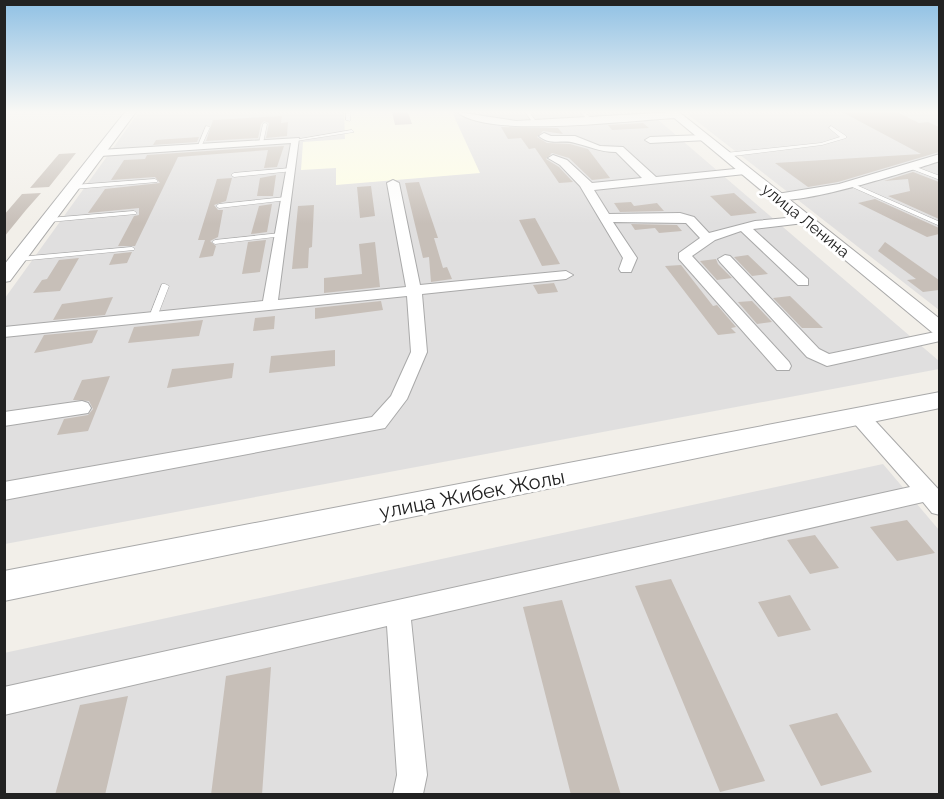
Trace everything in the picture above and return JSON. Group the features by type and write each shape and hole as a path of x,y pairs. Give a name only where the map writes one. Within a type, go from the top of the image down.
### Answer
{"street":[{"path":"4,278 103,149"},
{"path":"100,153 161,149"},
{"path":"270,305 294,149"},
{"path":"619,149 648,178 658,181"},
{"name":"улица Ленина","path":"718,149 939,329"},
{"path":"777,197 809,194 852,185 939,157"},
{"path":"553,158 567,165 585,185 630,258 626,269"},
{"path":"585,185 601,187 745,171"},
{"path":"4,491 378,423 398,399 419,352 414,291 393,183"},
{"path":"605,218 680,217 690,220 707,238"},
{"path":"783,366 684,256 707,238 724,229 804,219"},
{"path":"744,227 803,282"},
{"path":"725,259 813,353 827,360 939,336"},
{"path":"4,332 566,275"},
{"name":"улица Жибек Жолы","path":"4,586 939,400"},
{"path":"4,419 82,408"},
{"path":"4,701 398,612 933,499 860,417"},
{"path":"398,612 412,775 408,795"}],"lane":[{"path":"725,155 775,149"},
{"path":"911,167 939,178"},
{"path":"234,175 291,170"},
{"path":"74,187 155,181"},
{"path":"852,185 939,224"},
{"path":"219,206 286,199"},
{"path":"49,220 134,213"},
{"path":"215,242 281,235"},
{"path":"19,259 132,249"},
{"path":"153,317 165,286"}],"shaded area":[{"path":"112,149 692,149 939,361 939,369 5,544 5,298"},
{"path":"302,149 469,149 480,173 336,185 336,168 301,170"},
{"path":"733,149 939,149 939,310"},
{"path":"883,464 939,530 939,794 5,794 4,653"}],"building":[{"path":"234,149 283,149 277,167 264,168 268,150 178,157 135,246 118,246 134,216 139,215 139,208 88,213 105,189 160,183 155,177 111,180 124,160 145,159 147,155"},
{"path":"536,149 588,149 610,178 592,180 569,158 552,153 546,159 559,167 573,182 559,183"},
{"path":"912,149 939,149 939,152 838,182 808,187 775,163 921,154"},
{"path":"76,153 49,187 30,188 59,154"},
{"path":"913,172 939,182 939,219 888,196 910,191 908,179 884,181"},
{"path":"276,175 273,196 257,196 260,178"},
{"path":"232,178 226,201 214,205 218,210 223,210 218,237 210,241 216,246 213,256 199,258 205,240 198,240 217,179"},
{"path":"419,182 438,238 434,238 443,268 447,267 452,279 431,282 429,257 423,258 405,183"},
{"path":"371,186 375,216 360,218 357,187"},
{"path":"41,193 4,237 4,215 22,194"},
{"path":"734,193 757,213 731,216 710,196"},
{"path":"875,199 939,228 939,234 927,237 858,203"},
{"path":"631,202 634,206 657,203 664,211 620,212 614,203"},
{"path":"272,204 267,232 251,234 259,206"},
{"path":"314,205 312,247 309,248 308,268 292,269 298,206"},
{"path":"535,218 560,264 542,266 519,220"},
{"path":"631,224 677,225 682,231 659,233 655,228 635,230"},
{"path":"266,240 260,272 242,274 248,242"},
{"path":"375,242 380,287 324,293 324,278 362,274 359,244"},
{"path":"885,242 939,280 939,290 923,292 907,280 916,279 878,251"},
{"path":"132,252 127,263 109,265 114,254"},
{"path":"748,255 768,274 752,276 734,257"},
{"path":"79,258 60,291 33,293 42,280 47,279 59,260"},
{"path":"716,259 732,278 717,280 700,261"},
{"path":"681,265 713,306 717,305 736,327 731,328 736,333 718,335 665,266"},
{"path":"554,283 558,292 538,294 533,285"},
{"path":"790,296 823,328 802,328 773,298"},
{"path":"113,297 105,315 53,320 62,304"},
{"path":"381,301 383,310 315,319 315,308"},
{"path":"752,301 772,322 757,324 738,302"},
{"path":"275,316 274,329 253,331 255,318"},
{"path":"203,320 199,336 128,343 134,327"},
{"path":"98,330 92,343 34,353 44,335"},
{"path":"335,350 335,366 269,373 271,356"},
{"path":"234,363 232,378 167,388 172,369"},
{"path":"110,376 88,431 57,435 64,419 88,415 93,409 89,401 73,400 82,380"},
{"path":"907,520 935,553 897,561 870,527"},
{"path":"815,535 839,568 810,574 787,540"},
{"path":"671,579 765,781 720,792 635,586"},
{"path":"790,595 811,630 778,637 758,602"},
{"path":"562,600 621,795 571,795 523,607"},
{"path":"271,667 262,795 211,795 226,676"},
{"path":"128,696 105,795 55,795 80,705"},
{"path":"837,713 872,772 821,786 789,725"}]}
